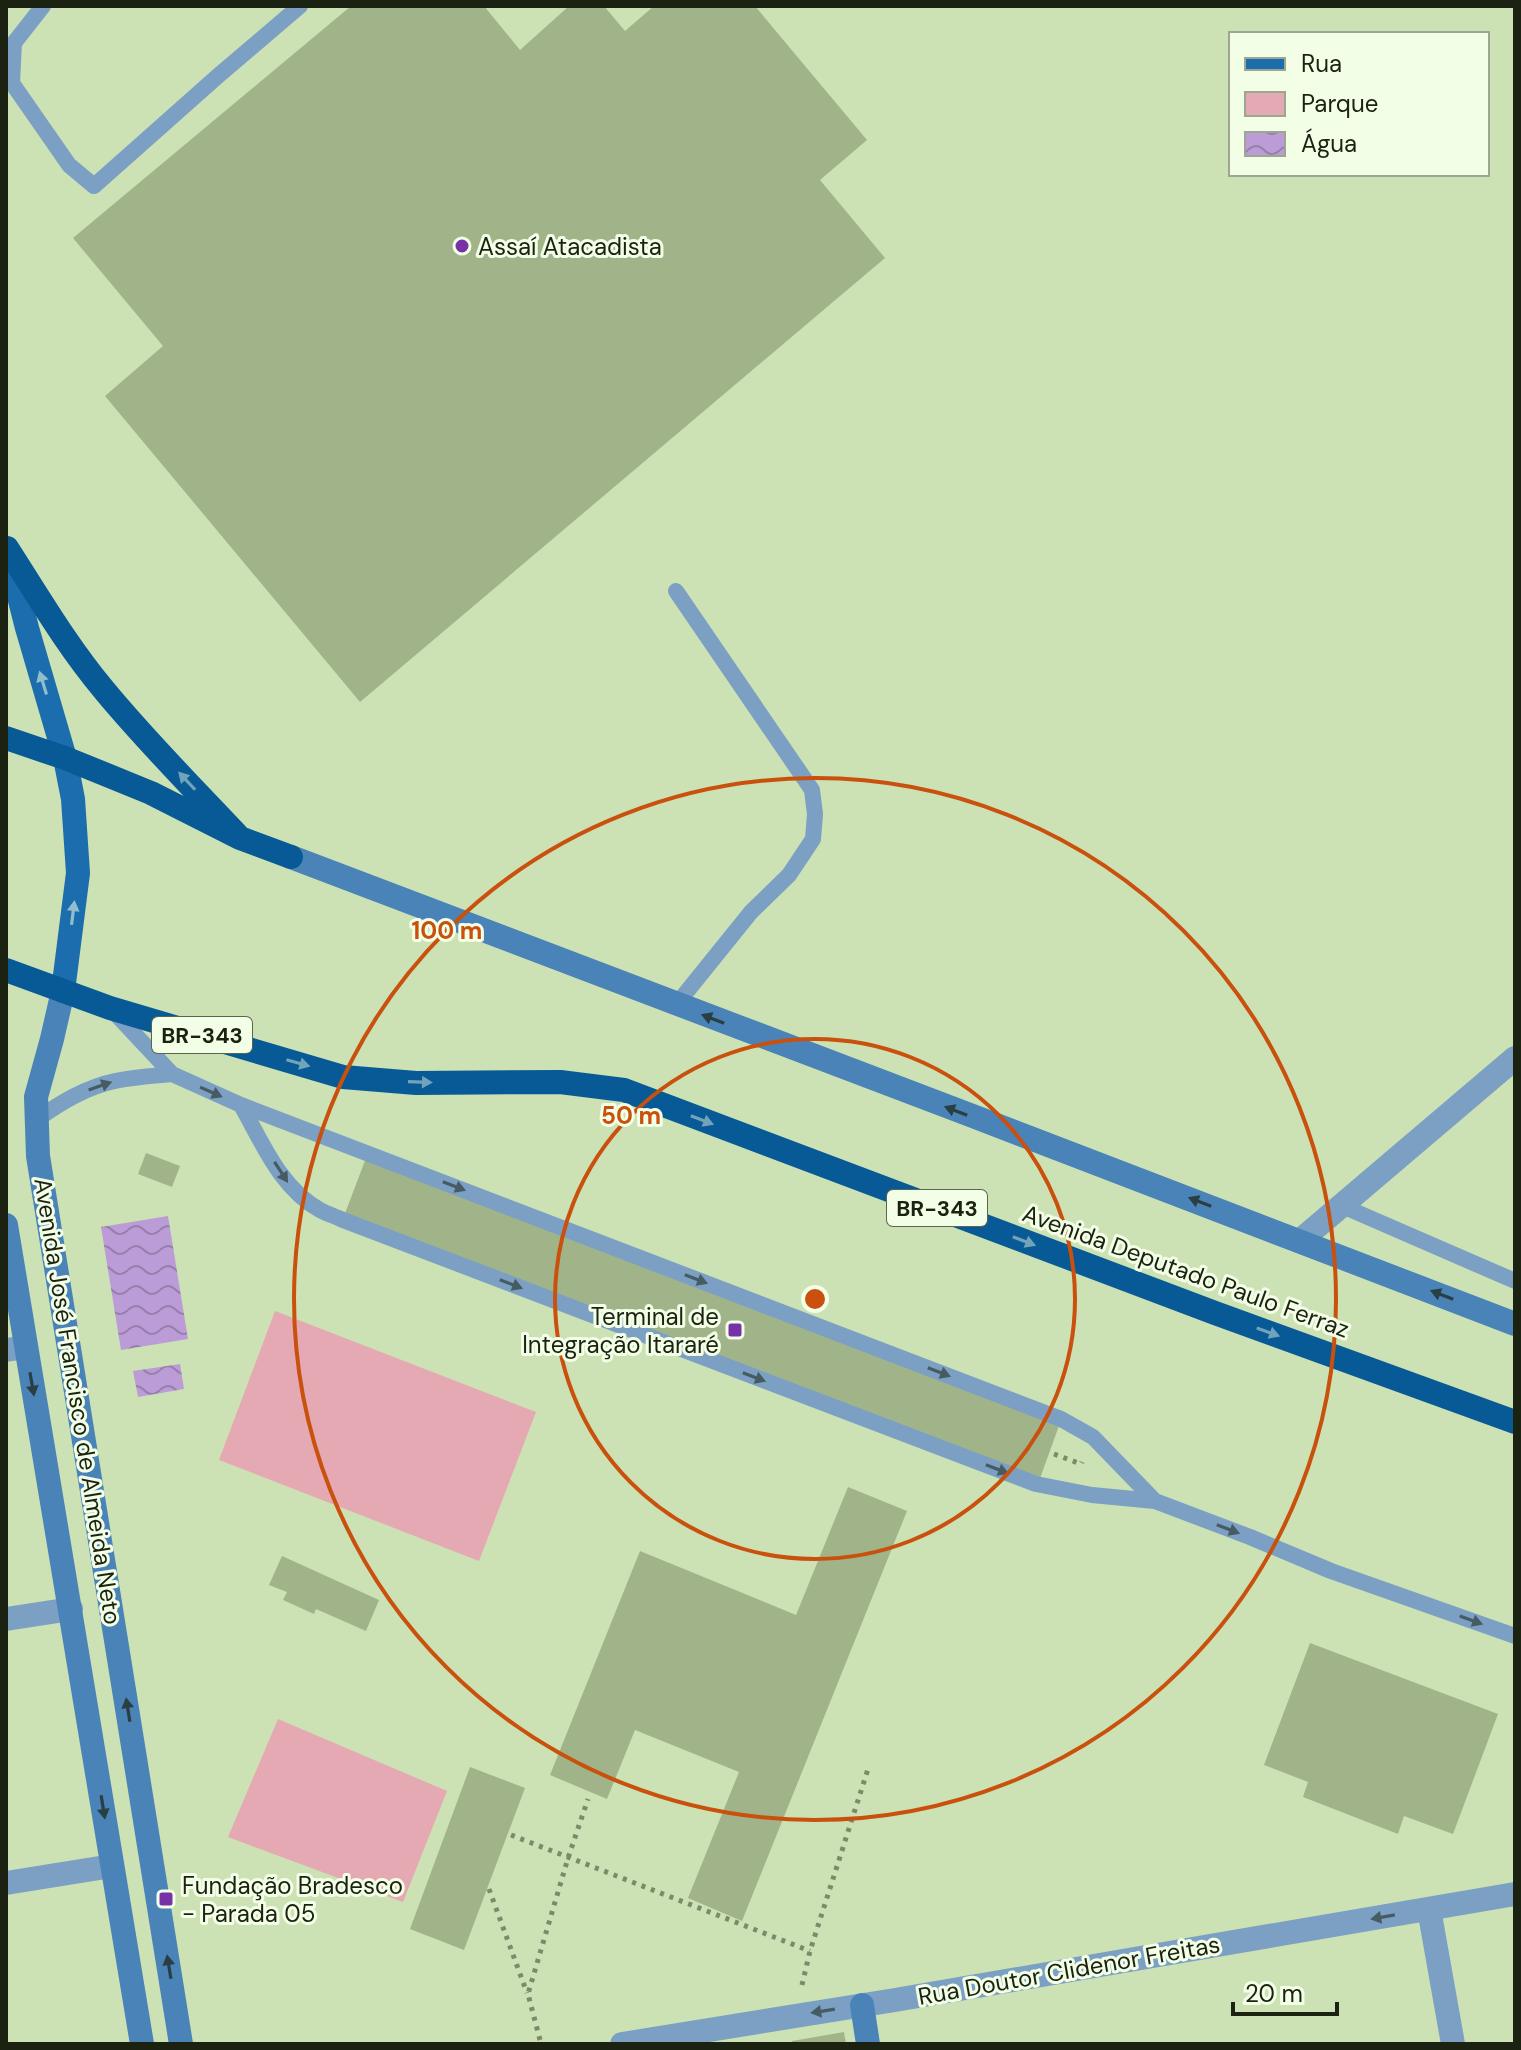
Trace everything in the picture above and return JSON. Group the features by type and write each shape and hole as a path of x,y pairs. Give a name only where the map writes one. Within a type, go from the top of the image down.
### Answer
{"highway":[{"path":"7,546 79,658 104,690 240,838"},
{"path":"6,738 151,793 240,838 291,857"},
{"name":"Avenida Deputado Paulo Ferraz","path":"6,970 110,1008 343,1077 416,1083 560,1082 624,1090 1185,1302 1515,1422"}],"main road":[{"name":"Avenida José Francisco de Almeida Neto","path":"7,546 65,758 73,799 78,873 63,991 36,1097 38,1156 181,2044"},
{"path":"291,857 1515,1324"},
{"name":"Avenida José Francisco de Almeida Neto","path":"6,1225 16,1349 71,1609 142,2044"},
{"path":"862,2005 868,2044"}],"street":[{"path":"1301,1240 1515,1058"},
{"path":"6,1619 71,1609"},
{"path":"6,1883 112,1866"},
{"name":"Rua Doutor Clidenor Freitas","path":"622,2044 1515,1894"},
{"path":"1429,1909 1453,2044"}],"lane":[{"path":"43,6 14,43 12,83 69,165 94,186 300,6"},
{"path":"676,591 812,790 815,814 813,839 789,875 751,912 676,1005"},
{"path":"110,1008 172,1074 241,1105 1061,1419 1093,1437 1155,1501"},
{"path":"36,1120 59,1103 82,1092 115,1081 172,1074"},
{"path":"241,1105 283,1179 318,1209 1036,1484 1092,1495 1155,1501 1331,1571 1515,1636"},
{"path":"1340,1205 1515,1281"}],"path":[{"path":"802,1985 868,1769"},
{"path":"528,1994 588,1799"},
{"path":"511,1835 810,1951"},
{"path":"489,1889 528,1994 540,2040"}],"green space":[{"path":"275,1311 536,1412 479,1561 219,1460"},
{"path":"278,1719 447,1791 403,1902 228,1837"}],"water":[{"path":"168,1216 188,1339 121,1350 101,1227"},
{"path":"180,1364 184,1389 138,1397 133,1371"}],"building":[{"name":"Assaí Atacadista","path":"351,6 484,6 520,50 569,6 604,6 625,31 654,6 755,6 867,140 820,180 885,258 360,702 105,396 163,346 73,238"},
{"path":"146,1153 180,1166 172,1187 138,1174"},
{"path":"366,1158 1060,1423 1039,1481 344,1216"},
{"path":"848,1487 907,1511 742,1921 688,1898 739,1772 635,1730 607,1799 550,1775 640,1551 796,1615"},
{"path":"282,1556 379,1600 366,1631 316,1609 314,1614 283,1600 287,1592 269,1585"},
{"path":"1310,1643 1498,1714 1453,1834 1404,1816 1398,1834 1303,1797 1308,1782 1264,1765"},
{"path":"470,1767 525,1788 464,1950 410,1929"},
{"path":"844,2032 846,2044 792,2044 792,2041"}],"place":[{"name":"Assaí Atacadista","path":"462,246"},
{"name":"Terminal de Integração Itararé","path":"735,1330"},
{"name":"Fundação Bradesco - Parada 05","path":"166,1899"}]}
